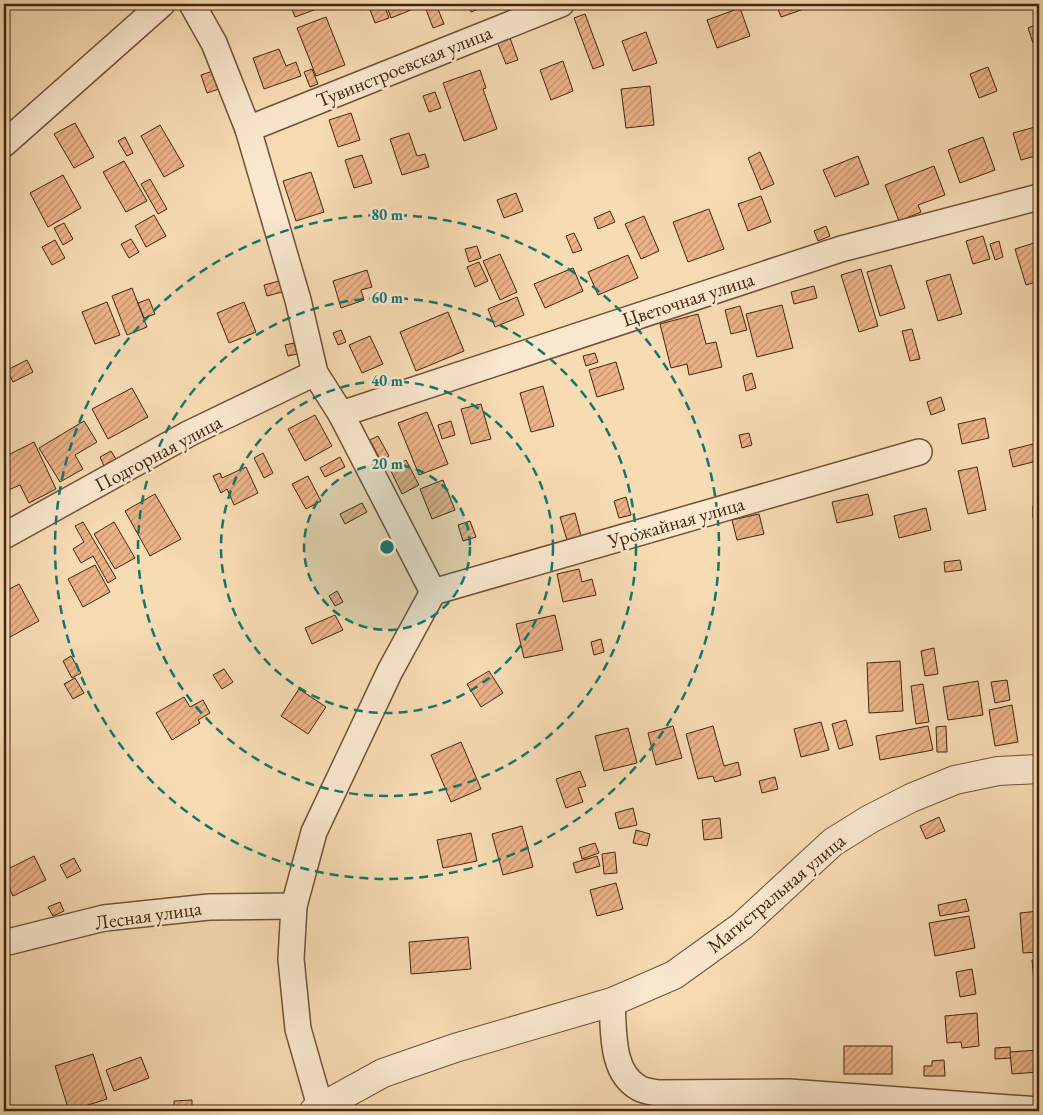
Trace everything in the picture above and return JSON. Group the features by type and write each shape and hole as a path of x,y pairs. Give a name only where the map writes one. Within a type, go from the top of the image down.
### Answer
{"street":[{"path":"4,144 162,4"},
{"path":"192,4 214,43 248,129 298,300 315,372 341,414 434,592 390,671 314,832 294,906 291,958 298,1029 317,1109"},
{"name":"Тувинстроевская улица","path":"248,129 561,4"},
{"name":"Цветочная улица","path":"341,414 841,249 1039,197"},
{"name":"Подгорная улица","path":"4,536 190,434 315,372"},
{"name":"Урожайная улица","path":"434,592 919,452"},
{"name":"Магистральная улица","path":"317,1109 392,1070 464,1045 612,1002 674,975 742,926 832,842 870,819 911,798 955,780 998,771 1039,769"},
{"name":"Лесная улица","path":"4,944 104,918 208,907 294,906"},
{"path":"612,1002 615,1052 623,1073 638,1087 658,1093 788,1102 1039,1110"}],"building":[{"path":"290,4 320,4 322,7 295,17"},
{"path":"384,4 389,18 375,23 369,7"},
{"path":"386,4 409,4 411,10 391,18"},
{"path":"424,4 436,4 444,24 433,28"},
{"path":"468,4 491,4 471,12"},
{"path":"776,4 802,4 804,9 781,17"},
{"path":"740,8 750,36 717,48 707,20"},
{"path":"585,14 604,65 593,69 574,18"},
{"path":"326,17 345,65 316,76 297,28"},
{"path":"1035,25 1039,41 1033,43 1028,28"},
{"path":"646,32 657,63 633,71 622,41"},
{"path":"510,38 518,60 506,64 497,42"},
{"path":"279,49 286,66 296,62 301,76 264,89 253,58"},
{"path":"563,61 573,91 551,100 540,70"},
{"path":"988,67 997,91 979,98 970,74"},
{"path":"312,69 318,84 310,87 304,72"},
{"path":"480,70 486,88 483,89 497,129 464,141 443,83"},
{"path":"213,71 219,89 207,93 201,75"},
{"path":"650,86 654,125 626,128 621,89"},
{"path":"435,92 441,108 429,112 423,96"},
{"path":"351,113 360,140 338,147 329,120"},
{"path":"75,123 94,157 74,168 54,134"},
{"path":"160,125 184,166 164,177 141,136"},
{"path":"1039,126 1039,155 1021,160 1013,133"},
{"path":"409,133 417,156 425,154 429,167 402,175 390,139"},
{"path":"125,137 133,153 127,156 118,141"},
{"path":"983,137 995,170 960,183 948,150"},
{"path":"760,152 774,184 761,190 748,158"},
{"path":"362,155 372,183 354,188 345,160"},
{"path":"858,156 869,184 835,197 823,170"},
{"path":"124,161 147,201 126,212 103,172"},
{"path":"934,166 945,195 918,205 921,212 899,221 885,185"},
{"path":"311,172 324,212 296,221 283,181"},
{"path":"63,175 81,208 48,227 30,193"},
{"path":"150,179 167,209 158,214 141,184"},
{"path":"516,193 523,211 504,218 497,200"},
{"path":"761,196 771,222 748,231 738,204"},
{"path":"709,209 724,249 688,262 673,222"},
{"path":"610,211 615,222 598,229 594,218"},
{"path":"154,215 166,236 146,247 135,226"},
{"path":"644,216 659,251 641,259 625,224"},
{"path":"64,223 73,239 63,245 54,228"},
{"path":"826,226 830,236 818,241 814,231"},
{"path":"574,233 582,250 573,253 566,236"},
{"path":"983,236 990,259 973,264 966,241"},
{"path":"131,239 139,252 129,258 121,244"},
{"path":"55,240 65,258 52,265 42,247"},
{"path":"999,241 1003,257 995,260 990,244"},
{"path":"1034,243 1039,261 1039,281 1026,285 1015,249"},
{"path":"477,246 481,258 469,262 465,249"},
{"path":"500,254 517,292 500,300 483,261"},
{"path":"628,255 638,278 598,295 588,272"},
{"path":"479,262 488,281 475,287 467,267"},
{"path":"891,265 905,308 880,316 867,272"},
{"path":"573,268 583,291 545,308 534,284"},
{"path":"861,269 878,326 859,332 841,275"},
{"path":"367,270 372,287 361,290 364,300 341,308 333,281"},
{"path":"950,274 962,314 938,321 926,281"},
{"path":"279,281 282,292 267,296 264,285"},
{"path":"814,286 817,298 794,304 791,292"},
{"path":"132,288 147,327 127,335 112,296"},
{"path":"517,297 524,315 495,327 488,309"},
{"path":"149,299 155,314 144,318 138,303"},
{"path":"107,302 120,335 95,344 82,312"},
{"path":"244,302 256,332 229,343 217,313"},
{"path":"782,305 793,348 757,357 746,314"},
{"path":"740,306 747,330 731,334 725,310"},
{"path":"448,312 464,351 416,371 400,332"},
{"path":"698,314 706,344 716,342 722,367 689,375 687,364 671,368 660,324"},
{"path":"912,329 920,359 910,361 902,331"},
{"path":"341,330 346,342 338,345 333,333"},
{"path":"370,336 383,364 362,373 349,345"},
{"path":"294,343 297,354 288,356 285,345"},
{"path":"595,353 598,362 586,366 583,356"},
{"path":"27,360 33,372 13,382 7,370"},
{"path":"616,362 624,389 597,397 589,370"},
{"path":"752,373 756,388 746,391 743,376"},
{"path":"543,386 554,426 531,432 520,393"},
{"path":"132,388 148,417 108,439 92,409"},
{"path":"941,397 945,410 931,415 927,402"},
{"path":"481,404 491,439 471,444 461,409"},
{"path":"427,412 448,464 419,475 398,423"},
{"path":"315,415 332,446 305,461 288,429"},
{"path":"985,418 989,438 962,444 958,424"},
{"path":"84,421 97,442 75,455 83,469 60,482 39,448"},
{"path":"451,421 455,435 442,439 438,425"},
{"path":"749,433 752,445 742,448 739,435"},
{"path":"378,436 389,456 381,461 370,440"},
{"path":"34,442 56,489 29,503 20,485 4,492 4,457"},
{"path":"1033,444 1037,461 1013,467 1009,450"},
{"path":"111,451 116,459 104,466 100,457"},
{"path":"263,453 273,473 264,478 254,458"},
{"path":"340,457 345,467 325,477 320,468"},
{"path":"406,460 419,485 402,494 390,469"},
{"path":"246,467 258,493 234,505 227,489 221,493 213,476 220,473 222,478"},
{"path":"977,467 986,510 968,514 958,471"},
{"path":"308,476 321,501 306,509 292,484"},
{"path":"443,480 455,510 432,519 420,489"},
{"path":"155,494 181,539 150,556 125,511"},
{"path":"868,494 873,515 837,523 832,502"},
{"path":"626,497 631,515 619,518 614,501"},
{"path":"362,503 367,512 345,524 340,514"},
{"path":"1033,506 1039,506 1039,519 1033,518"},
{"path":"926,508 931,530 899,538 894,516"},
{"path":"575,513 581,536 567,540 560,517"},
{"path":"759,514 764,534 737,540 732,520"},
{"path":"470,521 476,537 463,541 458,525"},
{"path":"83,522 116,578 108,583 93,556 81,563 73,549 84,542 75,526"},
{"path":"114,522 135,558 115,569 94,534"},
{"path":"960,560 962,570 945,572 944,562"},
{"path":"95,565 110,592 83,607 68,579"},
{"path":"579,569 582,582 592,579 596,595 563,602 557,574"},
{"path":"19,584 39,621 10,637 4,625 4,592"},
{"path":"337,591 343,602 335,606 329,596"},
{"path":"335,615 343,630 312,644 305,628"},
{"path":"555,615 563,650 524,658 516,624"},
{"path":"601,639 604,652 594,655 591,642"},
{"path":"934,648 938,674 925,676 921,651"},
{"path":"71,656 81,673 72,678 63,661"},
{"path":"900,661 903,711 869,713 867,663"},
{"path":"224,669 233,682 222,689 213,675"},
{"path":"489,671 503,693 481,707 467,684"},
{"path":"75,678 84,693 73,699 64,684"},
{"path":"1007,680 1010,700 995,703 991,682"},
{"path":"978,681 983,715 948,720 943,687"},
{"path":"923,684 929,722 916,724 911,686"},
{"path":"299,689 326,707 308,734 281,716"},
{"path":"184,697 190,707 203,700 210,713 198,720 200,723 172,740 156,713"},
{"path":"1012,705 1018,742 995,746 989,710"},
{"path":"846,720 853,745 839,749 832,724"},
{"path":"821,722 829,750 801,757 794,729"},
{"path":"673,726 682,758 656,765 648,733"},
{"path":"713,726 724,766 738,762 741,775 715,782 713,776 698,779 686,734"},
{"path":"928,726 933,750 880,760 876,736"},
{"path":"946,726 947,752 937,752 936,727"},
{"path":"628,728 637,763 604,771 595,736"},
{"path":"461,742 481,789 451,802 431,755"},
{"path":"580,771 586,786 578,788 583,802 566,808 556,779"},
{"path":"775,777 778,789 762,793 759,781"},
{"path":"633,808 637,825 619,829 615,813"},
{"path":"939,817 945,831 926,839 920,826"},
{"path":"720,818 722,838 704,840 702,820"},
{"path":"522,826 533,867 503,875 492,834"},
{"path":"636,830 650,834 647,846 633,843"},
{"path":"471,833 477,861 443,868 437,840"},
{"path":"595,843 599,853 582,859 579,848"},
{"path":"615,852 617,873 604,874 602,854"},
{"path":"34,856 46,880 13,896 4,877 4,871"},
{"path":"597,856 600,866 576,873 573,863"},
{"path":"74,858 81,871 67,878 60,865"},
{"path":"616,883 623,909 597,916 590,890"},
{"path":"966,899 969,911 940,916 938,905"},
{"path":"60,902 64,911 53,916 48,907"},
{"path":"1039,911 1039,952 1023,953 1020,913"},
{"path":"969,916 975,948 935,956 929,923"},
{"path":"468,937 471,969 411,974 409,942"},
{"path":"1032,960 1039,960 1039,1003 1036,1003"},
{"path":"972,969 976,994 960,997 956,972"},
{"path":"977,1013 979,1046 962,1048 961,1042 947,1043 945,1016"},
{"path":"844,1046 892,1046 892,1074 844,1074"},
{"path":"1010,1047 1011,1058 995,1059 995,1048"},
{"path":"1039,1050 1039,1072 1012,1074 1010,1052"},
{"path":"93,1054 107,1099 69,1111 55,1066"},
{"path":"141,1057 149,1078 114,1091 106,1070"},
{"path":"944,1060 945,1076 924,1076 924,1066 932,1066 932,1061"},
{"path":"192,1100 192,1109 174,1110 174,1101"}]}
